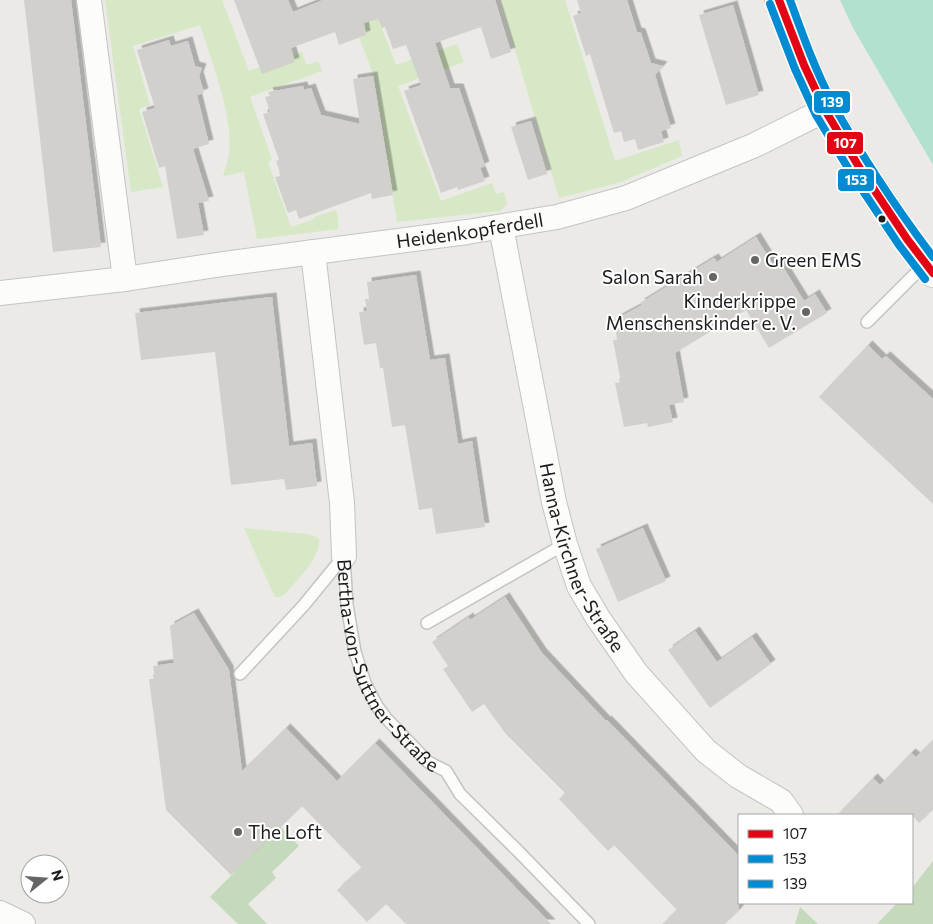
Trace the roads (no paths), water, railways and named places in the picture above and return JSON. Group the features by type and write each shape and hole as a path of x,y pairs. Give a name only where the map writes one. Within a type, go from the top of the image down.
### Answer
{"street":[{"path":"89,0 125,279"},
{"path":"779,0 804,65 825,110 859,167 929,269"},
{"name":"Heidenkopferdell","path":"0,293 125,279 501,227 557,217 626,198 755,145 825,110"},
{"name":"Hanna-Kirchner-Straße","path":"501,227 554,502 564,544 580,586 598,618 641,679 706,751 738,776 782,801 790,814"},
{"name":"Bertha-von-Suttner-Straße","path":"313,252 342,503 344,556"},
{"path":"0,913 23,924"}],"lane":[{"path":"867,322 929,269"},
{"path":"427,623 564,544"},
{"path":"240,674 304,604 344,556"},
{"name":"Bertha-von-Suttner-Straße","path":"344,556 347,605 355,652 365,683 377,706 428,762 446,772 460,794 589,924"}],"place":[{"name":"Green EMS","path":"755,260"},
{"name":"Salon Sarah","path":"713,277"},
{"name":"Kinderkrippe Menschenskinder e. V.","path":"806,312"},
{"name":"The Loft","path":"238,832"}]}
